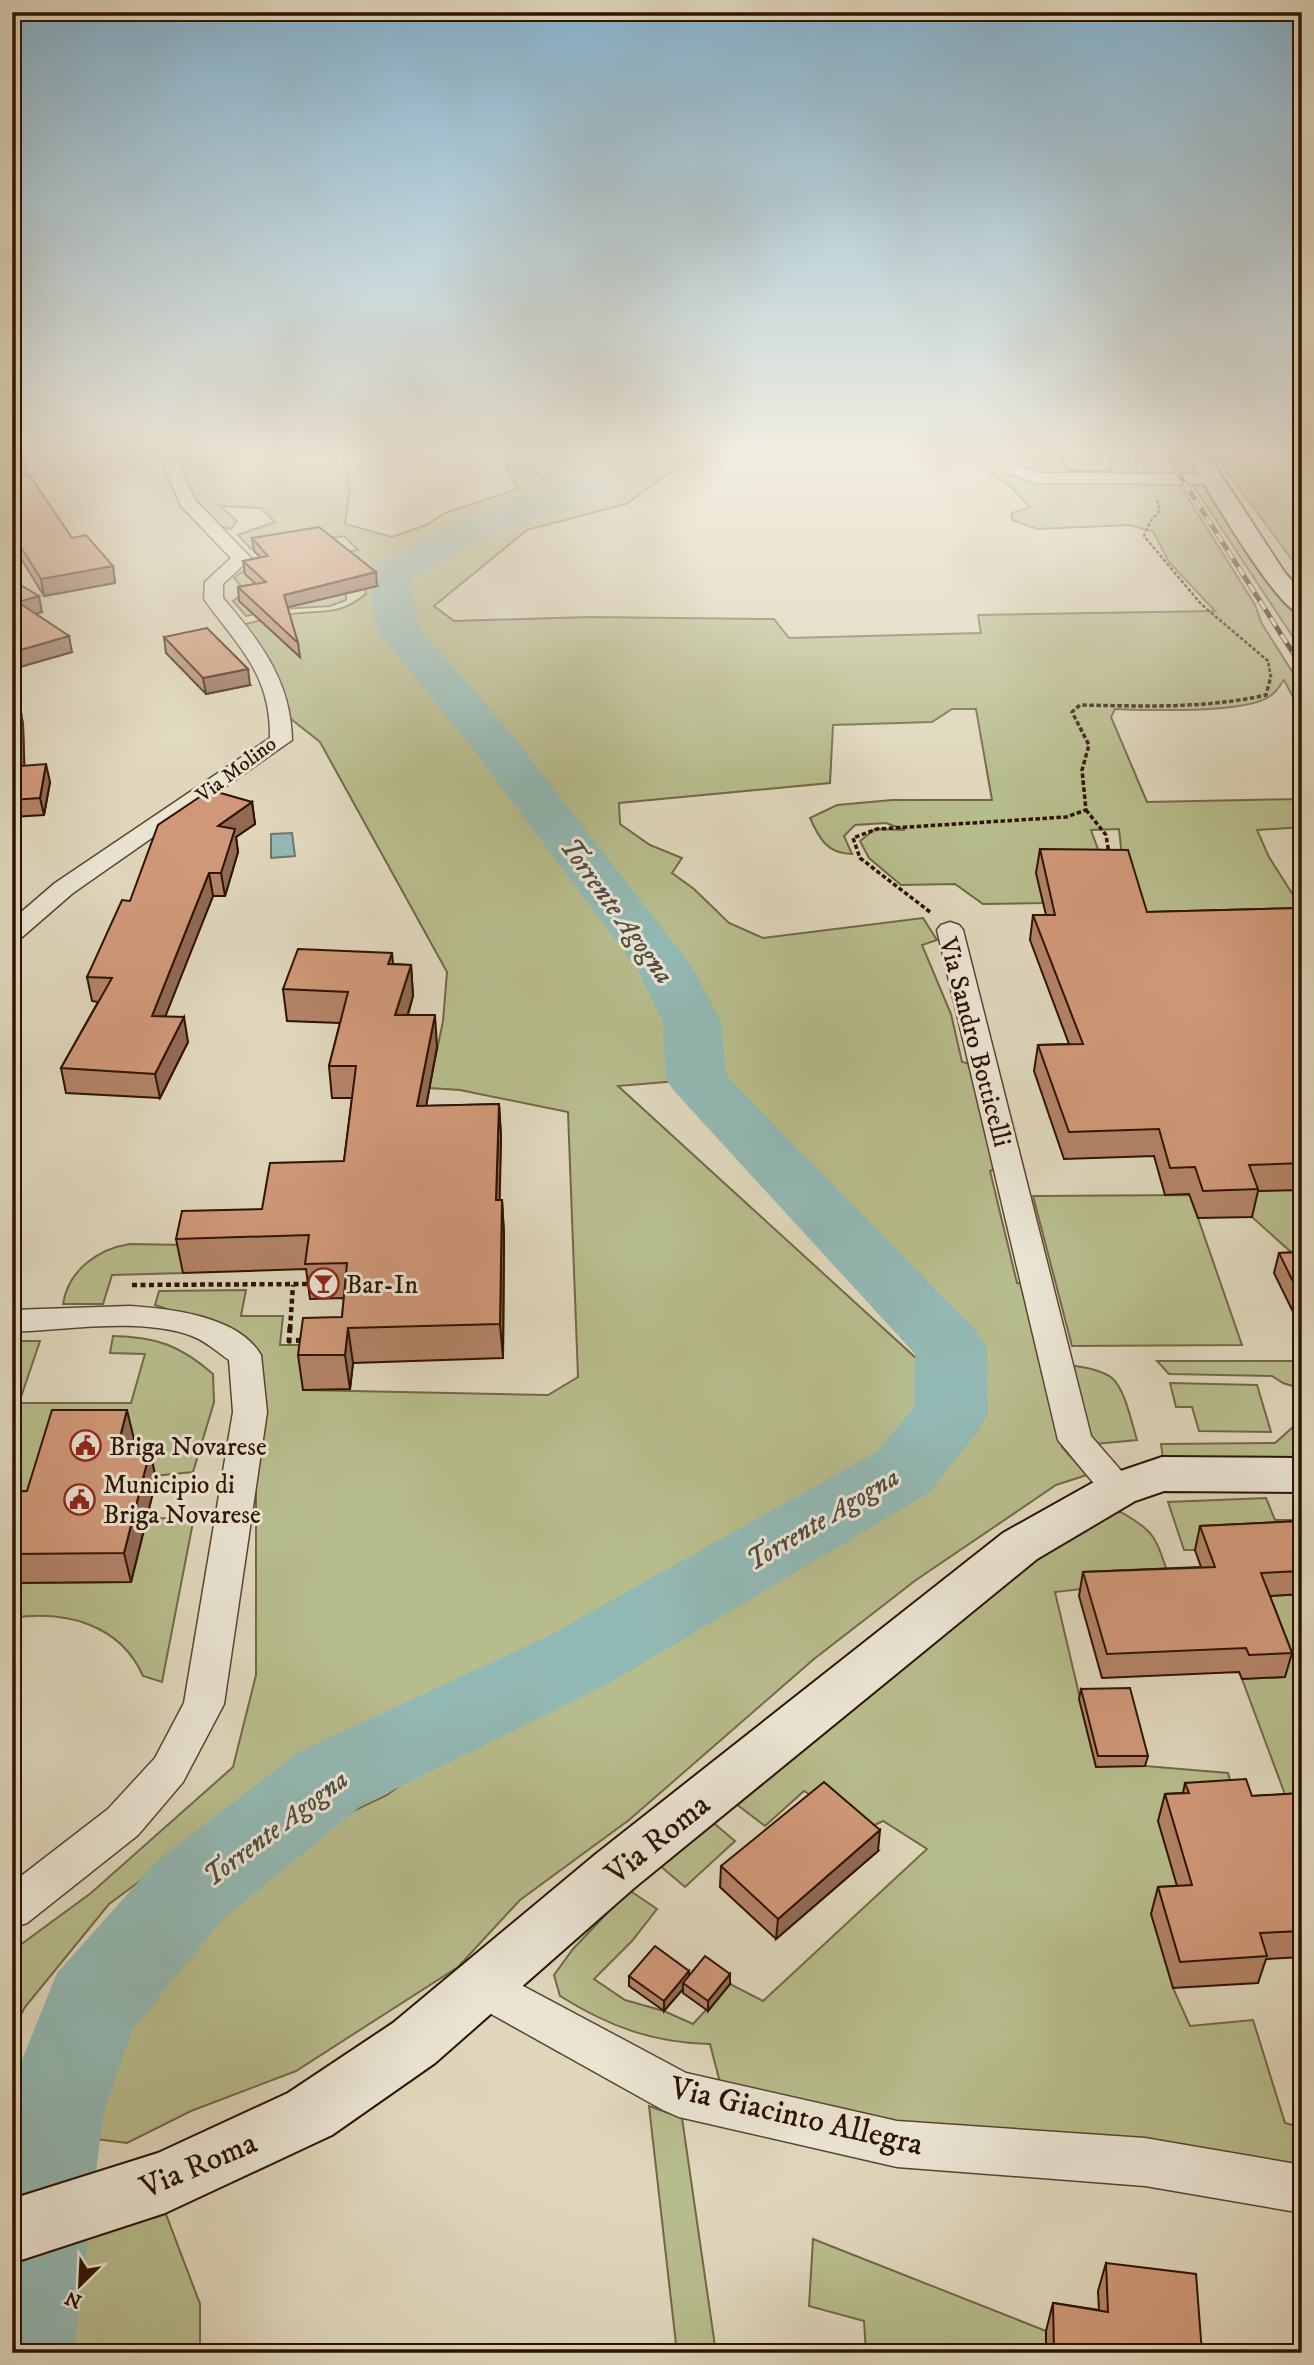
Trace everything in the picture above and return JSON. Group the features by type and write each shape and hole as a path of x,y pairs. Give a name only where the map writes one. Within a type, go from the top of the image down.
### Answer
{"street":[{"name":"Via Molino","path":"12,933 64,888 281,740 283,715 268,669 213,599 214,582 240,559"},
{"path":"1264,559 1302,608"},
{"name":"Via Sandro Botticelli","path":"950,930 1074,1440 1119,1489"},
{"path":"12,1321 155,1319 202,1327 245,1355 250,1412 204,1704 169,1770 123,1822 12,1909"},
{"name":"Via Roma","path":"12,2231 165,2182 310,2114 414,2043 615,1871 1020,1546 1119,1489 1162,1474 1302,1475"},
{"name":"Via Giacinto Allegra","path":"482,1985 679,2094 897,2144 1145,2162 1302,2189"}],"path":[{"path":"1110,859 1106,835 1086,810 1086,793 1079,764 1089,745 1072,712 1080,705 1181,707 1243,701 1266,695 1272,678 1268,661 1240,641 1195,598 1163,559"},
{"name":"Via Sandro Botticelli","path":"950,930 918,900 887,881 860,858 853,838 877,829 1066,817 1086,810"},
{"path":"293,1284 289,1340 316,1340"},
{"path":"120,1318 126,1285 312,1284"}],"green space":[{"path":"291,559 406,559 388,573 388,607 394,632 481,737 659,968 685,1022 689,1080 618,1086 929,1370 920,1435 823,1503 575,1646 405,1711 219,1823 109,1904 25,2007 12,2031 12,1951 91,1893 233,1767 256,1675 256,1444 261,1367 209,1324 155,1305 159,1291 246,1290 241,1316 283,1316 280,1345 309,1345 303,1390 548,1395 578,1377 568,1112 460,1090 429,1088 443,1021 447,972 320,742 286,715 242,625 286,615 339,609 366,594 365,589 346,593 346,600 330,606 282,609 246,616 233,601 246,592 234,578 251,565"},
{"path":"420,559 491,559 434,606 454,621 589,617 774,619 789,638 981,633 978,615 1215,611 1168,559 1226,559 1255,605 1262,624 1302,687 1302,714 1284,680 1270,696 1241,706 1196,710 1115,709 1111,717 1147,802 1302,799 1302,827 1257,830 1269,857 1302,909 1138,918 1124,875 1119,829 1091,830 1107,874 1037,874 1043,903 983,904 955,884 901,885 869,858 860,841 875,829 905,830 886,823 855,825 844,836 852,854 836,851 825,844 810,818 837,805 892,800 992,800 976,709 952,709 932,722 833,725 830,783 619,803 620,824 650,845 682,858 672,873 694,889 729,923 763,938 923,918 937,940 922,945 951,1014 962,1062 975,1065 998,1168 990,1171 1017,1283 1028,1284 1038,1356 1062,1447 1087,1475 1056,1485 916,1580 814,1659 629,1820 520,1900 458,1967 296,2071 191,2111 127,2143 95,2139 117,2045 196,1918 257,1857 387,1795 483,1724 525,1697 584,1669 909,1474 958,1415 955,1348 703,1078 696,1022 669,967 490,735 402,631 396,607 395,573"},
{"path":"1242,559 1255,559 1279,596 1302,617 1302,651"},
{"path":"1292,559 1302,559 1302,565 1296,565"},
{"path":"1302,1189 1302,1262 1252,1217 1243,1191"},
{"path":"1190,1195 1242,1345 1072,1346 1033,1196"},
{"path":"130,1244 189,1245 183,1273 112,1275 103,1304 63,1304 71,1281 86,1264 106,1251"},
{"path":"113,1336 142,1338 167,1344 190,1356 213,1374 214,1402 193,1472 123,1479 133,1439 45,1438 26,1495 12,1496 12,1341 40,1341 19,1403 131,1403 145,1354 110,1353"},
{"path":"1157,1361 1302,1361 1302,1389 1272,1376 1169,1374"},
{"path":"1063,1364 1095,1370 1117,1383 1137,1440 1095,1444 1082,1438"},
{"path":"1170,1383 1257,1385 1271,1432 1199,1431 1192,1407 1176,1407"},
{"path":"1302,1419 1302,1457 1163,1459 1161,1444 1275,1443"},
{"path":"1266,1498 1275,1520 1302,1520 1302,1574 1195,1550 1184,1550 1168,1502"},
{"path":"1121,1512 1149,1532 1158,1546 1170,1579 1055,1592 1096,1766 1145,1766 1228,1773 1238,1807 1173,1988 1190,2026 1253,2020 1285,2123 1302,2128 1302,2182 724,2098 710,2044 669,2040 632,2031 596,2016 560,1996 554,1975 573,1949 629,1890 657,1909 632,1941 594,1979 625,2000 664,2011 693,2024 730,1984 763,2001 927,1849 883,1821 858,1833 823,1803 804,1791 765,1826 727,1797 1091,1516"},
{"path":"194,1517 162,1682 143,1676 133,1658 120,1644 89,1624 52,1616 12,1618 12,1583 131,1582 147,1519"},
{"path":"1302,1594 1302,1840 1242,1679 1284,1677 1254,1597"},
{"path":"709,1819 735,1841 685,1887 659,1865"},
{"path":"649,2106 682,2118 716,2353 677,2353"},
{"path":"164,2209 200,2304 200,2353 32,2353 25,2253"},
{"path":"813,2239 1046,2331 1046,2353 866,2353 864,2321 809,2306"}],"water":[{"path":"292,833 295,856 271,858 271,834"}],"building":[{"path":"29,559 107,559 113,566 41,579"},
{"path":"360,559 376,572 284,595 298,643 238,587 266,582 243,561"},
{"path":"12,580 39,596 18,602 69,636 17,651 12,648"},
{"path":"207,628 248,669 203,678 164,637"},
{"path":"12,706 20,707 21,766 46,764 40,798 12,800"},
{"path":"210,790 252,802 218,826 235,829 221,873 209,873 152,1016 184,1017 155,1074 61,1068 112,978 87,977 122,900 130,901 158,825"},
{"path":"1040,849 1128,850 1147,912 1302,908 1302,1163 1249,1165 1258,1189 1203,1191 1195,1167 1170,1168 1159,1129 1069,1132 1038,1045 1083,1044 1033,915 1055,915"},
{"path":"298,949 392,953 388,964 411,965 395,1015 435,1015 417,1106 499,1104 496,1200 502,1200 500,1324 348,1328 345,1355 298,1355 303,1318 342,1317 347,1263 305,1264 309,1235 176,1239 182,1211 262,1209 270,1163 344,1161 356,1066 329,1066 348,992 283,989"},
{"path":"1302,1252 1302,1300 1279,1253"},
{"name":"Municipio di Briga Novarese","path":"52,1410 127,1410 116,1453 150,1451 124,1553 12,1554 12,1492 27,1491"},
{"path":"1302,1521 1302,1571 1261,1573 1292,1653 1249,1655 1246,1648 1107,1654 1083,1572 1215,1567 1200,1526"},
{"path":"1130,1688 1148,1756 1098,1756 1081,1689"},
{"path":"1246,1779 1252,1796 1302,1793 1302,1931 1260,1933 1267,1956 1180,1962 1158,1887 1192,1885 1165,1794 1189,1793 1185,1783"},
{"path":"824,1782 880,1830 778,1919 721,1866"},
{"path":"655,1946 689,1971 664,2001 629,1976"},
{"path":"705,1956 730,1974 708,2001 683,1983"},
{"path":"1106,2263 1196,2274 1202,2353 1054,2353 1053,2303 1108,2312"}],"waterway":[{"name":"Torrente Agogna","path":"18,2353 52,2115 92,2005 190,1890 330,1779 578,1660 903,1472 951,1414 951,1348 696,1079 692,1022 664,967 488,736 399,632 393,607 392,573 417,559"}],"railway":[{"path":"1233,559 1302,667"}],"place":[{"name":"Bar-In","path":"323,1284"},
{"name":"Briga Novarese","path":"86,1446"},
{"name":"Municipio di Briga Novarese","path":"80,1499"}]}
